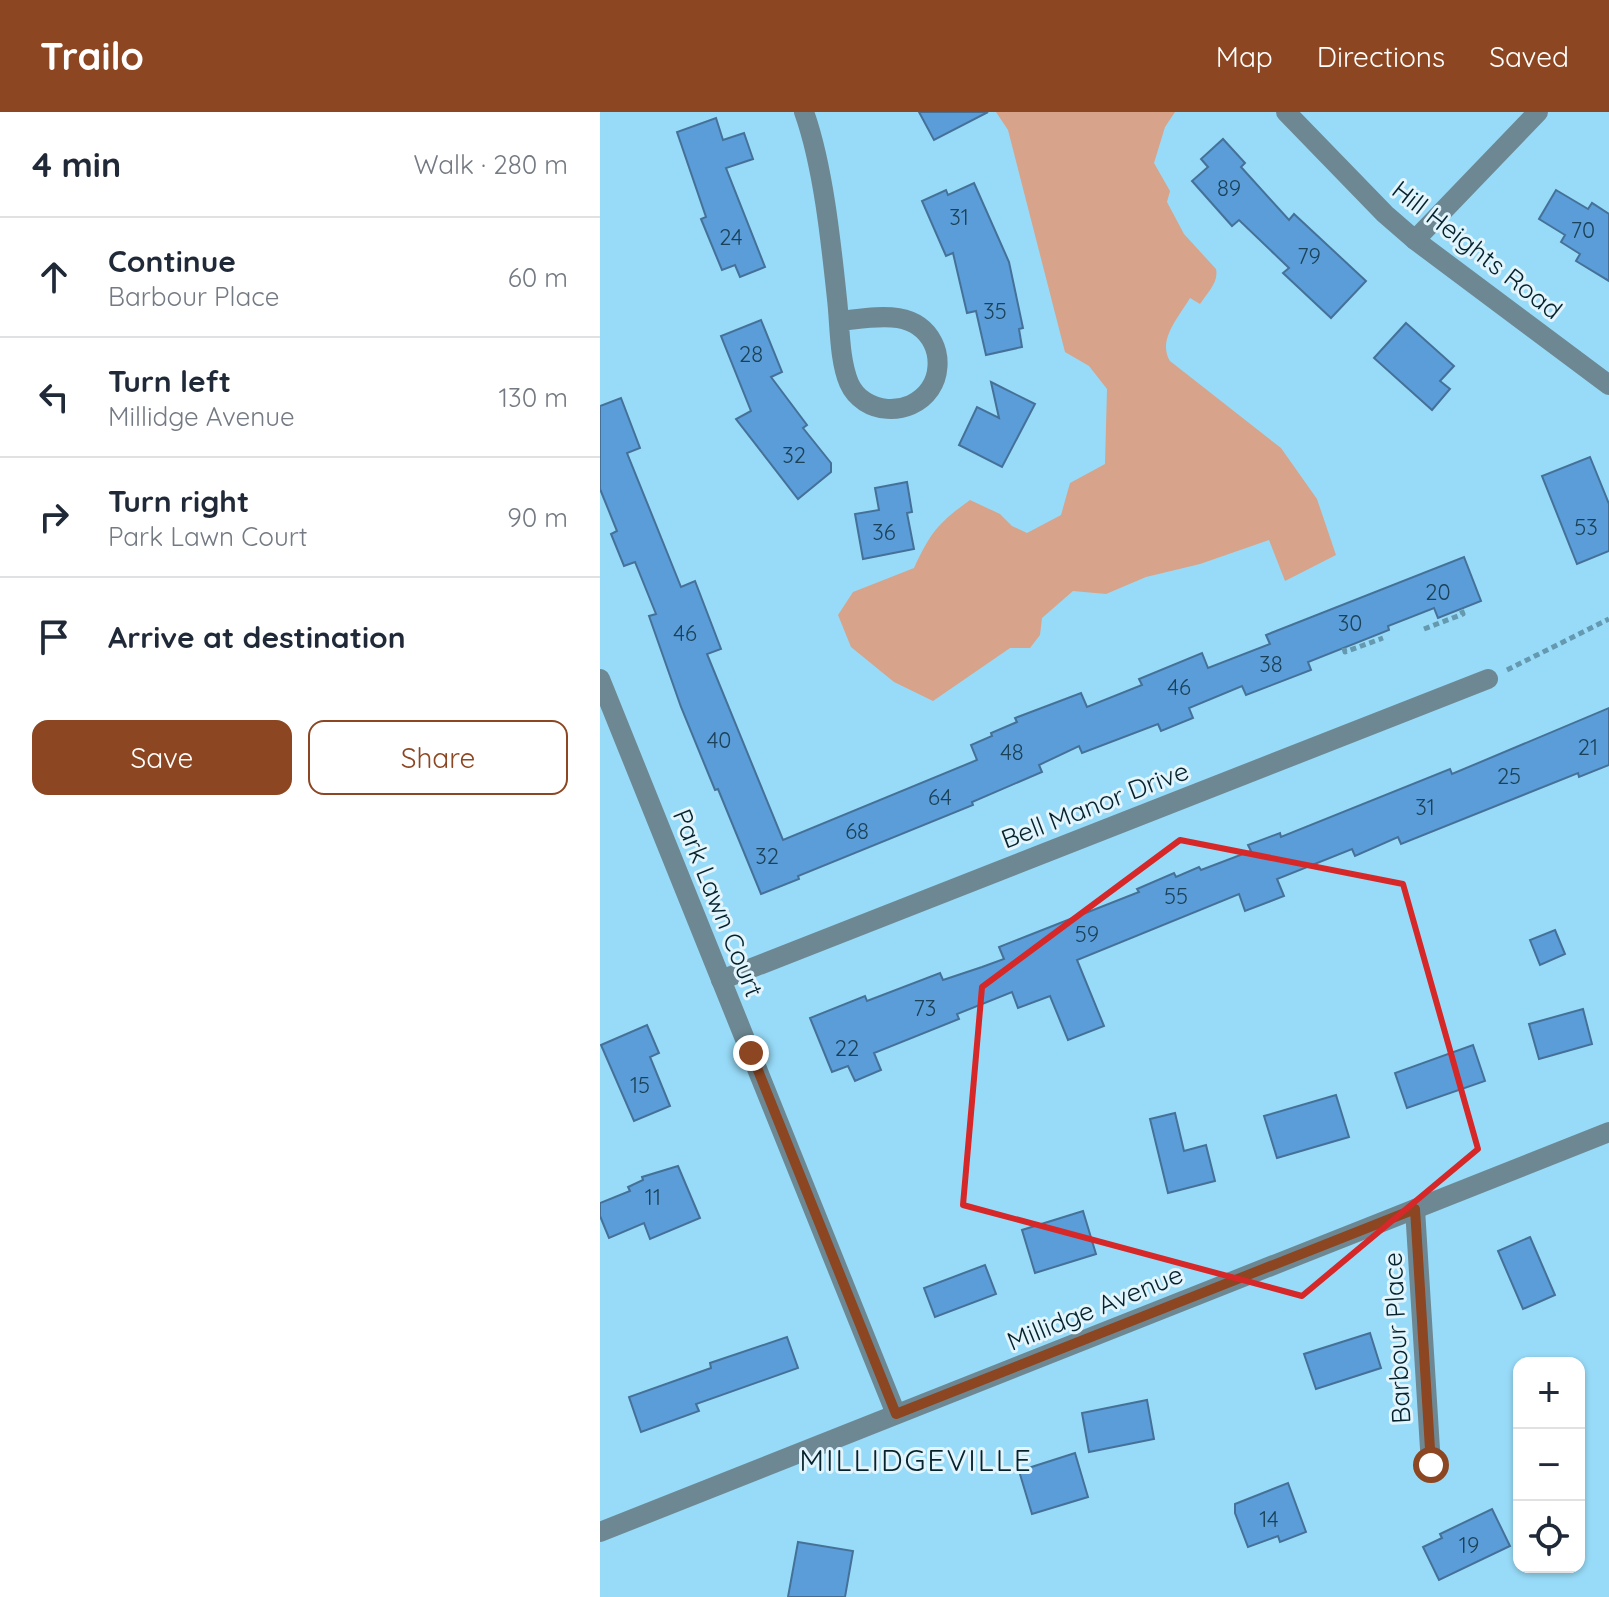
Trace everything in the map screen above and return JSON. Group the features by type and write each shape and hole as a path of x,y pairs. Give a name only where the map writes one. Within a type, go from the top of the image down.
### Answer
{"street":[{"path":"804,112 815,154 845,374 851,388 861,400 890,410 905,408 919,401 929,390 936,376 938,360 926,332 914,322 900,317 839,321"},
{"name":"Hill Heights Road","path":"1286,112 1385,214 1415,240 1609,385"},
{"path":"1415,240 1538,112"},
{"name":"Park Lawn Court","path":"600,679 896,1414"},
{"name":"Bell Manor Drive","path":"721,980 1488,679"},
{"name":"Millidge Avenue","path":"600,1532 1609,1132"},
{"name":"Barbour Place","path":"1415,1209 1431,1465"}],"path":[{"path":"1424,629 1463,614 1461,609"},
{"path":"1488,679 1609,619"},
{"path":"1344,648 1345,652 1383,638"}],"highlighted area":[{"path":"1180,840 1403,884 1478,1149 1302,1296 963,1205 982,987"}],"shaded area":[{"path":"996,112 1175,112 1165,127 1154,163 1170,191 1167,202 1184,234 1216,269 1216,278 1200,304 1190,298 1168,337 1167,353 1170,361 1281,448 1317,499 1336,555 1285,581 1269,540 1200,564 1146,577 1106,594 1073,591 1042,618 1040,635 1030,648 1010,648 933,701 894,682 851,647 838,615 853,592 914,568 936,530 970,500 1000,514 1012,526 1027,533 1061,515 1070,483 1105,464 1107,389 1089,366 1065,352 1008,130"}],"building":[{"path":"919,112 988,112 934,140"},
{"path":"716,118 723,140 744,133 753,159 726,168 765,267 740,277 735,265 722,270 701,219 706,217 677,132"},
{"path":"1223,139 1245,163 1241,167 1289,220 1294,214 1366,281 1331,318 1283,273 1289,268 1239,220 1232,226 1192,181 1208,167 1201,159"},
{"path":"974,183 1009,262 1023,328 1019,329 1022,347 986,355 976,311 967,313 953,253 946,256 922,201 946,190 948,195"},
{"path":"1556,190 1588,209 1592,203 1609,214 1609,281 1576,261 1580,254 1561,242 1565,235 1539,219"},
{"path":"761,320 782,372 771,377 807,425 803,428 831,463 831,472 798,499 736,419 751,411 721,336"},
{"path":"1406,323 1454,366 1440,381 1450,389 1432,410 1374,358"},
{"path":"991,382 1035,404 1002,467 959,445 977,407 999,418"},
{"path":"621,398 640,448 627,453 681,587 695,581 721,649 707,654 783,840 977,760 971,745 1017,722 1015,718 1081,693 1087,707 1142,685 1139,679 1202,653 1208,668 1270,644 1266,635 1464,557 1481,601 1438,618 1434,608 1388,626 1389,630 1308,662 1311,670 1246,695 1242,686 1189,708 1193,718 1161,731 1158,724 1082,753 1079,746 1039,765 1042,772 972,802 973,805 761,894 681,707 649,616 656,614 635,562 624,566 611,534 617,531 600,489 600,406"},
{"path":"1590,457 1609,504 1609,551 1577,564 1542,476"},
{"path":"907,482 912,512 907,513 914,549 863,559 855,514 879,510 875,488"},
{"path":"1609,708 1609,765 1579,777 1578,773 1401,844 1398,837 1355,856 1352,849 1277,879 1284,896 1245,911 1239,894 1077,960 1104,1026 1068,1040 1050,996 1018,1008 1012,992 957,1014 959,1019 874,1053 881,1070 855,1081 848,1066 832,1072 810,1018 865,996 867,1001 940,973 943,980 1004,959 999,947 1139,892 1137,889 1174,873 1176,877 1199,867 1201,870 1251,851 1248,845 1280,833 1281,837 1450,769 1452,774"},
{"path":"1555,930 1565,954 1540,965 1530,940"},
{"path":"1583,1009 1592,1044 1539,1059 1529,1024"},
{"path":"647,1025 659,1053 650,1057 670,1106 634,1121 601,1045"},
{"path":"1473,1045 1485,1081 1407,1108 1395,1073"},
{"path":"1336,1095 1349,1137 1277,1158 1264,1116"},
{"path":"1175,1113 1184,1151 1206,1145 1215,1181 1168,1193 1150,1119"},
{"path":"678,1166 700,1218 650,1239 644,1223 609,1238 600,1216 600,1203 630,1191 628,1187 643,1180 642,1177"},
{"path":"1083,1211 1096,1254 1035,1273 1022,1230"},
{"path":"1530,1237 1555,1295 1523,1309 1498,1251"},
{"path":"985,1265 996,1294 935,1317 924,1288"},
{"path":"1370,1333 1381,1368 1316,1389 1304,1354"},
{"path":"787,1337 798,1368 696,1404 699,1411 641,1432 629,1397 711,1368 710,1363"},
{"path":"1147,1400 1154,1439 1089,1452 1082,1413"},
{"path":"1075,1453 1088,1497 1032,1514 1019,1471"},
{"path":"1288,1483 1306,1532 1280,1542 1278,1536 1248,1547 1235,1513 1235,1504"},
{"path":"1492,1509 1510,1546 1439,1580 1423,1547 1442,1538 1440,1534"},
{"path":"798,1542 853,1551 845,1597 788,1597"}],"district":[{"name":"MILLIDGEVILLE","path":"916,1461"}],"route":[{"path":"751,1053 896,1414 1415,1209 1431,1465"}]}
